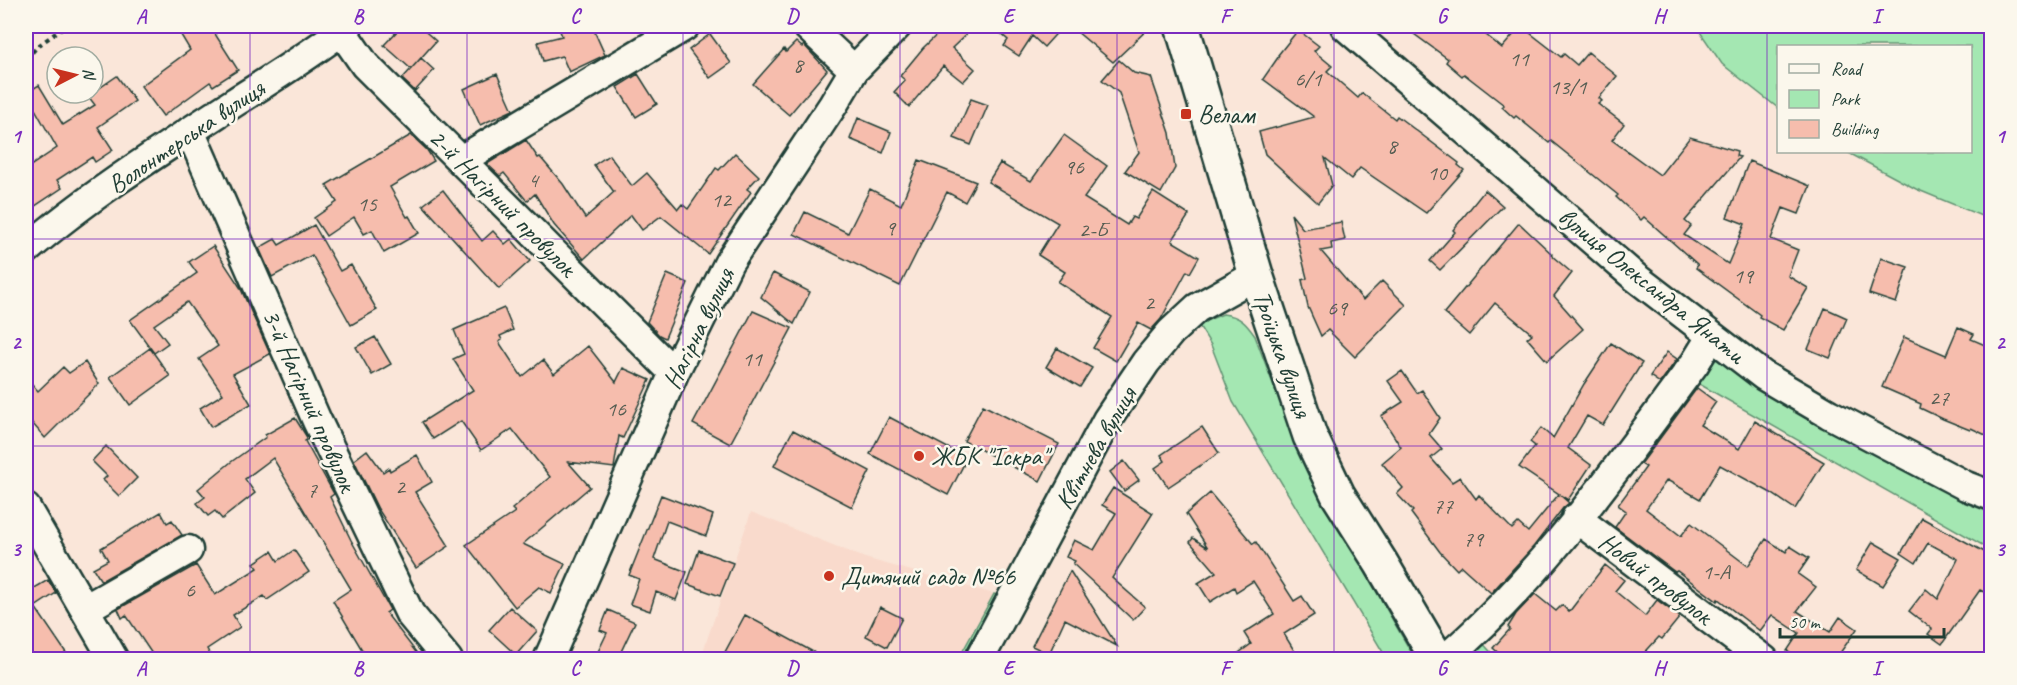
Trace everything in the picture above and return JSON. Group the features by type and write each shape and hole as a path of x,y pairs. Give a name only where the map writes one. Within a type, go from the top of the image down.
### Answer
{"main road":[{"name":"Троїцька вулиця","path":"1182,26 1256,275 1310,436 1338,495 1438,660"}],"street":[{"path":"461,160 685,26"},
{"path":"807,26 854,70"},
{"name":"Нагірна вулиця","path":"548,660 674,373 729,262 854,70 897,26"},
{"name":"вулиця Олександра Янати","path":"1345,26 1635,277 1764,376 1829,414 1966,486 1992,496"},
{"name":"2-й Нагірний провулок","path":"343,27 365,65 674,373"},
{"name":"Волонтерська вулиця","path":"26,250 59,222 190,131 315,51 343,27"},
{"name":"3-й Нагірний провулок","path":"190,131 317,421 395,582 411,614 448,660"},
{"name":"Квітнева вулиця","path":"986,655 1107,420 1146,362 1171,332 1197,308 1256,275"},
{"path":"1444,660 1481,629 1560,540 1688,372 1711,337"},
{"path":"26,508 114,660"},
{"name":"Новий провулок","path":"1576,518 1764,660"},
{"path":"85,609 188,550"}],"path":[{"path":"26,59 38,45 65,26"}],"shaded area":[{"name":"Дитячий садо №66","path":"751,512 865,558 994,594 958,659 700,660"}],"green space":[{"path":"1696,26 1991,26 1991,220 1916,189 1849,153 1972,153 1972,45 1777,45 1777,107 1722,64"},
{"path":"1223,314 1234,316 1242,321 1255,336 1290,429 1325,502 1415,659 1387,659 1233,402 1211,345 1198,324"},
{"path":"1713,354 1991,508 1991,550 1687,377"},
{"path":"994,594 1001,597 970,659 958,660"},
{"path":"1479,639 1497,659 1466,659 1465,653"}],"building":[{"path":"197,26 210,26 238,70 213,86 210,82 163,116 141,86 190,50 181,35"},
{"path":"402,26 419,26 436,41 411,69 384,45"},
{"path":"558,26 592,26 605,55 569,72 562,56 543,61 538,42 562,36"},
{"path":"946,26 975,26 952,48 975,69 963,82 943,66 909,107 894,92 905,80 900,76 923,48"},
{"path":"992,26 1063,26 1044,47 1032,36 1019,56 1004,46 1008,40"},
{"path":"1070,26 1151,26 1113,62"},
{"path":"1403,26 1475,26 1502,48 1521,26 1561,57 1564,54 1577,65 1588,52 1617,76 1599,98 1602,101 1598,104 1624,124 1612,140 1660,175 1690,137 1737,151 1736,156 1740,157 1685,221 1691,226 1684,235 1728,264 1745,224 1727,217 1749,161 1810,186 1799,214 1783,208 1771,239 1798,250 1788,276 1808,288 1783,330 1759,317 1760,315 1696,268 1698,265 1644,217 1641,220 1616,197 1618,195 1551,141 1549,143 1516,116 1514,118 1502,107 1504,105 1464,74 1462,76 1446,62 1448,59"},
{"path":"1298,30 1319,46 1314,51 1332,66 1327,71 1358,98 1362,93 1395,119 1397,116 1459,163 1458,165 1464,170 1426,213 1360,168 1351,179 1325,158 1332,185 1318,203 1265,154 1259,132 1314,117 1263,79"},
{"path":"710,34 731,63 710,78 689,50"},
{"path":"796,42 802,47 804,45 827,70 789,115 753,84 784,49 786,52"},
{"path":"421,58 434,70 415,91 402,79"},
{"path":"1119,60 1134,73 1151,77 1170,133 1175,168 1161,193 1125,171 1139,152 1119,93 1102,80"},
{"path":"497,74 513,110 480,125 464,89"},
{"path":"638,74 657,104 636,117 617,87"},
{"path":"117,76 135,101 98,127 113,150 95,162 92,157 57,180 62,188 26,212 26,169 57,148 26,93 39,85 45,95 45,105 51,105 63,125 95,105 105,105 105,84"},
{"path":"971,99 988,105 971,145 954,138"},
{"path":"858,118 891,132 883,153 850,139"},
{"path":"411,135 427,150 434,161 390,187 419,233 384,253 372,230 364,234 354,217 326,236 314,218 337,202 326,185"},
{"path":"1064,135 1107,166 1084,198 1127,225 1132,217 1136,219 1153,192 1189,215 1172,241 1199,257 1190,273 1187,271 1161,319 1151,330 1138,323 1116,361 1093,348 1112,317 1058,282 1065,272 1038,255 1058,223 988,182 1000,163 1031,181"},
{"path":"526,140 538,158 540,157 563,184 585,218 614,192 594,165 609,155 632,186 647,173 678,209 682,204 688,209 716,168 719,170 735,153 759,176 747,189 751,192 708,254 661,216 642,230 631,215 584,259 554,225 535,194 527,201 504,173 500,176 487,164"},
{"path":"919,160 976,182 965,202 947,192 900,286 794,234 805,212 848,233 870,189 901,205"},
{"path":"443,190 482,241 493,231 505,244 511,239 530,261 499,289 423,205"},
{"path":"1485,190 1503,206 1440,270 1430,261 1455,232 1453,230"},
{"path":"1291,214 1303,229 1341,222 1345,240 1331,243 1332,249 1321,251 1363,300 1382,281 1406,305 1355,357 1328,330 1321,336 1308,307 1302,280 1307,278"},
{"path":"1519,223 1572,273 1554,296 1583,329 1547,361 1527,338 1532,334 1495,303 1469,335 1444,313"},
{"path":"314,225 340,271 351,265 377,310 351,325 312,255 272,277 259,248 275,239 279,245"},
{"path":"213,246 240,287 270,354 233,374 251,404 211,427 200,408 223,394 199,359 218,346 187,302 154,325 168,343 154,353 130,320 197,273 189,262"},
{"path":"1881,258 1908,267 1896,303 1869,294"},
{"path":"773,273 810,292 794,324 761,297"},
{"path":"667,274 688,283 665,338 647,322"},
{"path":"504,308 513,330 500,336 502,340 499,342 522,377 543,360 554,374 588,346 616,382 623,368 650,380 623,438 619,436 614,468 568,462 590,487 523,544 565,564 551,593 539,587 515,607 466,545 515,512 512,509 550,477 512,429 481,450 461,421 433,439 422,422 473,390 453,359 464,354 454,330"},
{"path":"1825,308 1847,318 1830,358 1808,349"},
{"path":"753,311 792,328 730,444 693,424"},
{"path":"1958,327 1974,334 1971,339 1992,348 1992,438 1943,419 1920,408 1921,404 1882,387 1904,337 1946,355"},
{"path":"375,337 391,364 372,375 356,347"},
{"path":"1611,343 1642,363 1603,425 1587,416 1568,448 1591,465 1568,500 1560,495 1569,503 1491,593 1461,566 1457,570 1440,552 1411,513 1413,511 1397,494 1403,488 1382,463 1401,447 1381,416 1403,402 1388,381 1402,371 1417,393 1422,390 1440,418 1429,434 1442,449 1431,458 1452,482 1460,477 1476,499 1479,495 1512,529 1518,523 1528,532 1559,494 1519,467 1535,446 1530,442 1541,428 1553,438"},
{"path":"150,348 170,376 130,405 110,377"},
{"path":"1057,348 1092,368 1080,387 1046,367"},
{"path":"1667,352 1677,359 1660,383 1650,376"},
{"path":"85,362 99,384 45,438 26,416 26,377 38,391 63,367 69,373"},
{"path":"1697,388 1716,402 1700,425 1739,449 1755,421 1824,462 1795,509 1720,465 1700,499 1667,480 1646,509 1681,536 1691,523 1748,566 1766,539 1786,552 1790,546 1809,558 1798,574 1816,587 1797,611 1830,632 1840,617 1857,629 1835,660 1800,660 1787,651 1799,633 1772,615 1760,631 1615,527 1626,511 1618,505 1646,467 1641,464"},
{"path":"983,405 1059,444 1040,481 964,441"},
{"path":"889,417 967,458 948,495 870,454"},
{"path":"295,418 308,439 305,441 334,494 330,497 351,540 390,610 386,613 422,660 368,660 333,601 351,589 273,458 245,479 255,493 222,519 215,511 208,516 197,503 205,497 198,489 266,437 265,435"},
{"path":"1202,427 1219,453 1168,487 1155,468 1165,461 1161,455"},
{"path":"793,430 870,471 852,507 774,466"},
{"path":"106,446 137,478 119,496 103,480 107,476 92,461"},
{"path":"367,450 383,472 389,468 390,471 417,455 432,482 415,492 449,546 416,568 378,509 354,460"},
{"path":"1124,461 1139,480 1124,491 1110,472"},
{"path":"1113,488 1153,513 1112,578 1145,607 1133,620 1073,564 1075,561 1066,557 1074,540 1094,550 1116,513 1102,505"},
{"path":"1210,493 1253,544 1256,542 1294,601 1302,596 1314,615 1284,634 1300,660 1229,660 1251,644 1244,633 1274,614 1253,581 1236,592 1234,587 1210,602 1198,583 1216,572 1190,542 1193,538 1208,548 1186,514"},
{"path":"661,495 713,515 706,536 667,521 654,559 687,572 676,600 656,592 650,611 630,604 639,579 629,575"},
{"path":"161,512 167,523 172,520 182,535 101,581 93,568 108,560 101,548"},
{"path":"1922,518 1992,556 1992,596 1980,590 1942,644 1928,634 1932,629 1909,611 1926,589 1938,599 1958,559 1928,543 1916,563 1901,553"},
{"path":"1873,542 1901,558 1883,586 1856,570"},
{"path":"294,550 309,572 267,600 264,596 233,615 240,627 207,649 213,660 156,660 126,615 122,618 118,609 196,565 215,595 258,568 254,563 272,551 278,561"},
{"path":"699,550 733,563 720,596 687,584"},
{"path":"1605,565 1624,580 1615,591 1645,616 1657,600 1680,617 1662,639 1659,637 1638,660 1506,660 1493,648 1510,629 1508,627 1516,614 1535,594 1556,611 1562,605 1569,612"},
{"path":"1070,571 1117,646 1065,619 1049,654 1032,646"},
{"path":"48,580 56,593 35,607 71,660 26,660 26,593"},
{"path":"510,607 537,631 516,655 489,630"},
{"path":"880,607 902,618 887,647 866,636"},
{"path":"608,610 635,622 617,660 594,660 607,633 600,630"},
{"path":"745,615 828,660 738,660 725,652"}],"place":[{"name":"Велам","path":"1186,114"},
{"name":"ЖБК \"Іскра\"","path":"919,456"},
{"name":"Дитячий садо №66","path":"829,576"}]}
